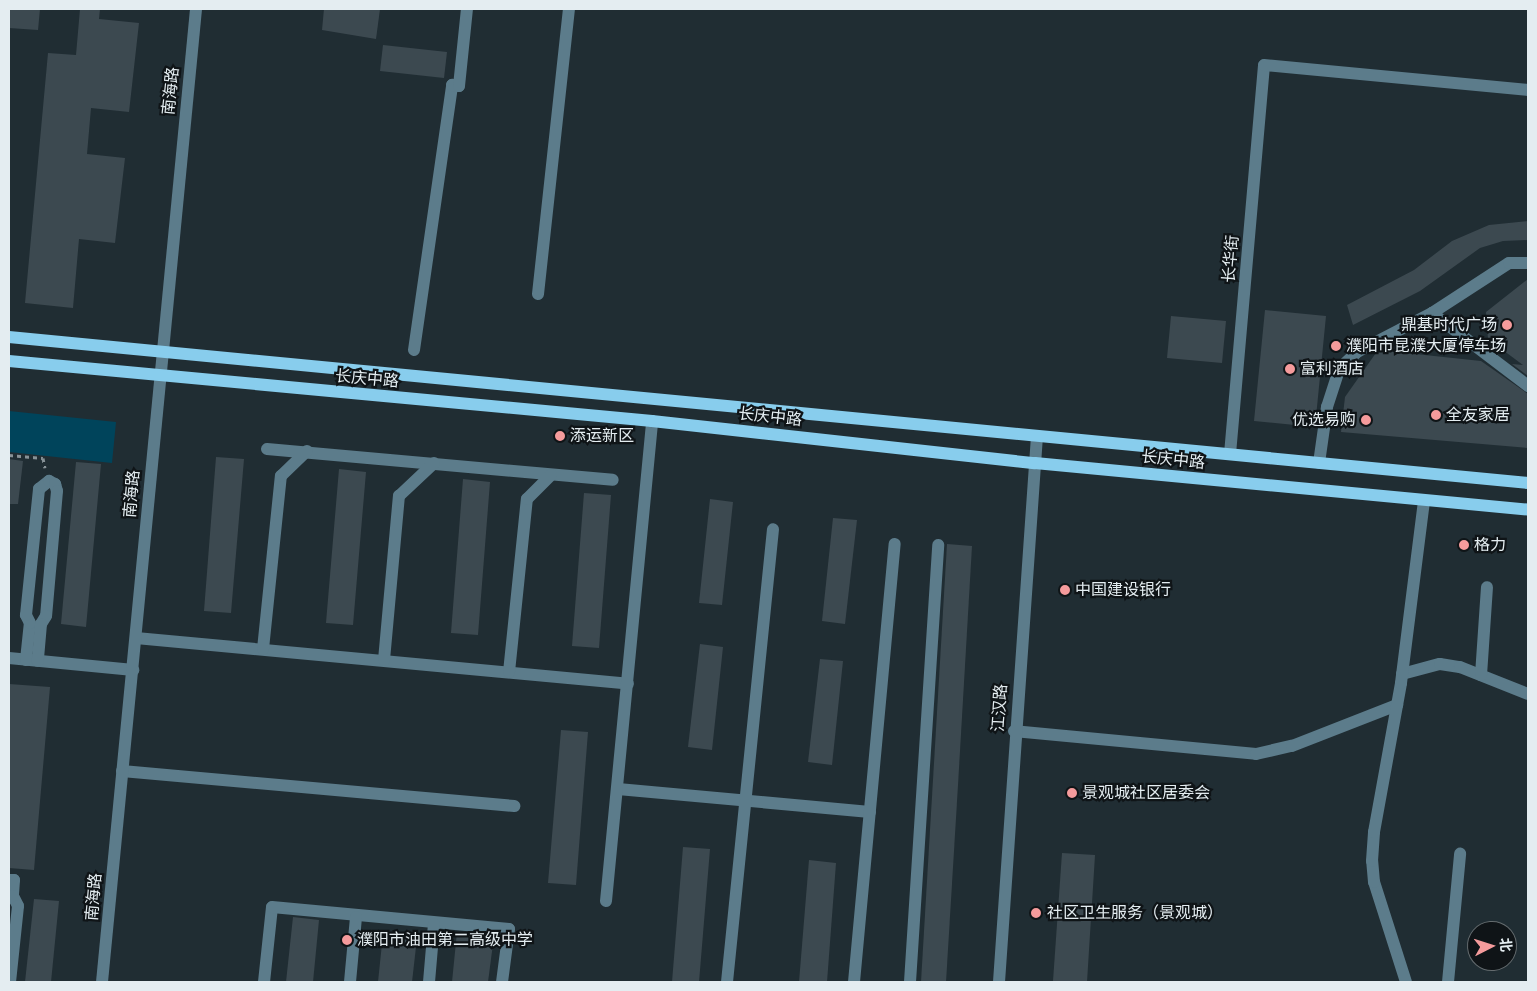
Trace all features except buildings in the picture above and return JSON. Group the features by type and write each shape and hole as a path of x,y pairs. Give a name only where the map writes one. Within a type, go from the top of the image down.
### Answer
{"main road":[{"name":"长庆中路","path":"9,337 1528,483"},
{"name":"长庆中路","path":"9,361 652,421 1035,463 1528,510"}],"street":[{"name":"南海路","path":"102,982 196,9"},
{"path":"414,350 452,85 460,86 467,9"},
{"path":"538,294 569,9"},
{"name":"长华街","path":"1230,454 1264,66 1528,90"},
{"path":"1319,463 1327,407 1339,369 1357,352 1432,313 1509,263 1528,263"},
{"path":"1432,313 1528,386"},
{"path":"606,901 652,421"},
{"name":"江汉路","path":"1000,982 1014,731 1037,436"},
{"path":"268,449 613,480"},
{"path":"263,649 281,476 307,451"},
{"path":"384,660 399,496 434,463"},
{"path":"509,672 527,499 551,475"},
{"path":"32,660 36,623 46,616 57,491 55,484 49,481 39,489 26,615 36,623"},
{"path":"1406,982 1374,882 1372,862 1374,832 1402,674 1424,501"},
{"path":"727,982 743,801 773,529"},
{"path":"854,982 895,544"},
{"path":"910,982 938,545"},
{"path":"1481,675 1487,587"},
{"path":"136,638 628,684"},
{"path":"9,658 133,670"},
{"path":"1402,674 1440,664 1481,675 1528,694"},
{"path":"1014,731 1256,754 1292,746 1397,705"},
{"path":"122,771 514,806"},
{"path":"618,789 870,812"},
{"path":"1448,982 1460,854"},
{"path":"9,880 14,880 11,897 18,906 10,982"},
{"path":"264,982 272,907 356,917 509,929 502,982"},
{"path":"350,982 356,917"},
{"path":"429,982 434,924"}],"path":[{"path":"9,455 43,458 49,481"}],"shaded area":[{"path":"9,411 116,422 112,463 9,452"}],"place":[{"name":"鼎基时代广场","path":"1507,325"},
{"name":"濮阳市昆濮大厦停车场","path":"1336,346"},
{"name":"富利酒店","path":"1290,369"},
{"name":"全友家居","path":"1436,415"},
{"name":"优选易购","path":"1366,420"},
{"name":"添运新区","path":"560,436"},
{"name":"格力","path":"1464,545"},
{"name":"中国建设银行","path":"1065,590"},
{"name":"景观城社区居委会","path":"1072,793"},
{"name":"社区卫生服务（景观城）","path":"1036,913"},
{"name":"濮阳市油田第二高级中学","path":"347,940"}]}
